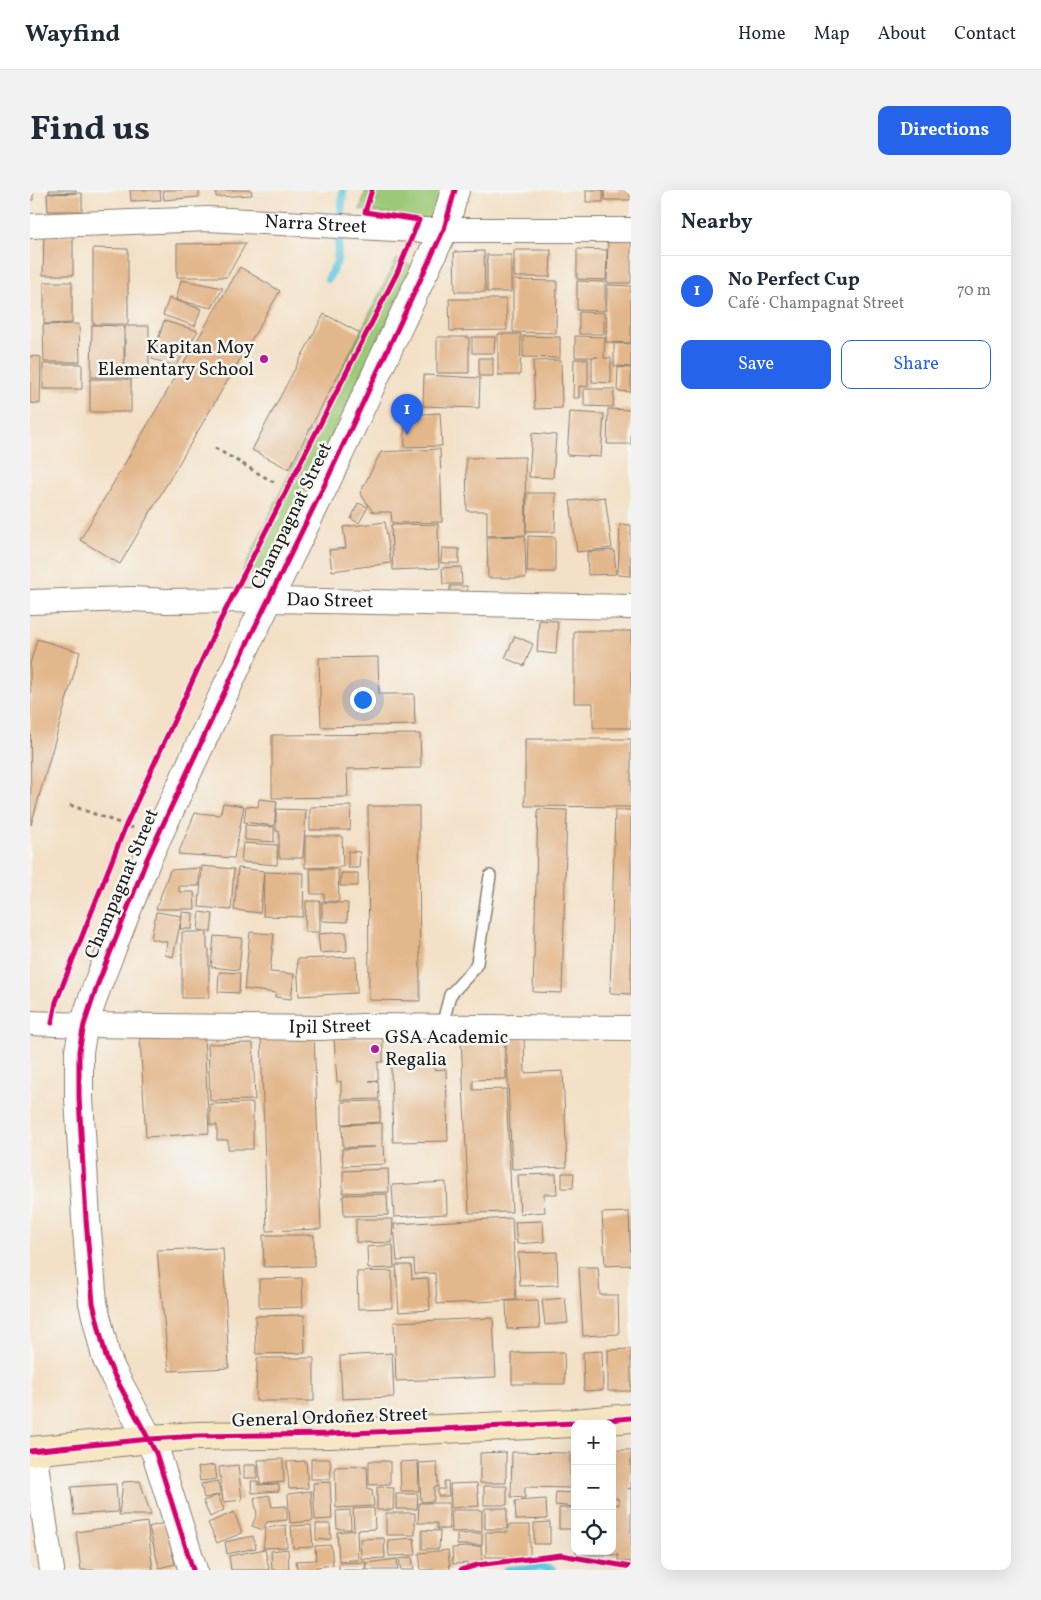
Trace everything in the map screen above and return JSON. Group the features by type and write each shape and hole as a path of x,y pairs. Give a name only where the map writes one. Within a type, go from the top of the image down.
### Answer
{"main road":[{"name":"General Ordoñez Street","path":"32,1451 197,1436 339,1434 574,1423 631,1418"}],"street":[{"name":"Champagnat Street","path":"193,1570 150,1439 119,1387 106,1357 93,1303 79,1098 79,1051 84,1025 97,986 147,859 444,229 455,190"},
{"name":"Narra Street","path":"30,226 208,219 415,230 631,230"},
{"name":"Dao Street","path":"30,602 133,599 166,601 269,600 631,607"},
{"name":"Ipil Street","path":"30,1023 319,1028 363,1026 631,1028"},
{"path":"32,1451 52,1570"}],"lane":[{"path":"442,1026 450,995 477,963 490,876"}],"path":[{"path":"215,448 275,483"},
{"path":"70,805 120,823"},
{"path":"122,835 130,817"}],"green space":[{"path":"366,190 443,190 435,220 360,210"},
{"path":"397,259 413,267 264,576 243,571 283,487"}],"building":[{"path":"30,190 33,190 33,200 30,200"},
{"path":"49,190 76,190 76,192 49,193"},
{"path":"130,190 160,190 161,200 131,201"},
{"path":"163,190 199,190 199,197 164,200"},
{"path":"216,190 251,190 252,195 216,197"},
{"path":"586,190 603,190 603,202 586,202"},
{"path":"604,190 630,190 630,200 605,200"},
{"path":"82,193 82,211 48,211 47,194"},
{"path":"44,236 73,236 73,275 43,275"},
{"path":"608,238 631,238 631,283 607,283"},
{"path":"246,243 227,277 177,277 177,244"},
{"path":"93,248 128,249 128,324 93,324"},
{"path":"577,249 607,250 606,280 577,279"},
{"path":"514,250 551,250 550,277 514,277"},
{"path":"484,251 485,292 455,292 454,252"},
{"path":"487,255 511,255 511,292 487,292"},
{"path":"240,267 280,291 120,564 80,540"},
{"path":"181,280 223,288 212,308 176,300"},
{"path":"513,280 557,281 556,333 513,332"},
{"path":"577,281 605,282 605,311 577,310"},
{"path":"44,282 72,282 72,323 44,324"},
{"path":"607,285 631,286 631,343 606,342"},
{"path":"169,298 201,309 195,326 163,315"},
{"path":"449,299 506,299 507,330 450,331"},
{"path":"579,312 604,313 604,334 579,334"},
{"path":"324,314 360,333 289,469 252,450"},
{"path":"164,321 198,331 176,366 152,359"},
{"path":"79,324 80,362 44,362 43,325"},
{"path":"92,325 124,326 124,377 91,377"},
{"path":"125,326 149,326 149,378 125,378"},
{"path":"498,334 521,334 520,375 498,375"},
{"path":"523,336 560,337 560,358 523,357"},
{"path":"575,336 605,337 604,358 611,358 611,383 592,382 592,358 598,357 575,357"},
{"path":"437,337 469,337 469,373 437,373"},
{"path":"472,337 495,337 494,353 472,353"},
{"path":"614,343 631,344 631,367 614,366"},
{"path":"30,356 41,357 40,404 30,403"},
{"path":"479,358 493,358 493,376 479,376"},
{"path":"574,359 588,359 588,387 579,386 579,398 573,398"},
{"path":"561,360 562,408 535,409 533,361"},
{"path":"43,364 82,364 82,389 43,389"},
{"path":"618,367 631,368 631,392 617,391"},
{"path":"424,375 480,378 479,408 423,406"},
{"path":"90,379 131,379 131,412 90,412"},
{"path":"584,389 614,389 613,407 584,406"},
{"path":"608,409 631,410 631,444 607,444"},
{"path":"570,412 604,414 601,457 567,455"},
{"path":"440,413 442,446 405,447 404,415"},
{"path":"532,433 556,435 553,478 529,477"},
{"path":"440,449 442,522 392,523 391,512 373,512 360,493 381,452"},
{"path":"525,457 526,535 487,536 487,511 467,511 466,458"},
{"path":"527,493 556,493 555,532 526,532"},
{"path":"605,497 612,548 577,552 570,501"},
{"path":"358,503 368,507 359,523 351,519"},
{"path":"385,522 391,563 332,571 329,550 346,548 343,527"},
{"path":"438,524 439,568 393,570 391,525"},
{"path":"620,524 631,525 631,576 618,575"},
{"path":"525,536 526,578 488,578 487,537"},
{"path":"528,536 555,537 555,572 527,572"},
{"path":"442,548 459,549 459,563 441,563"},
{"path":"614,550 616,574 588,575 587,552"},
{"path":"461,567 462,584 443,584 442,568"},
{"path":"450,586 467,586 468,595 450,595"},
{"path":"539,620 558,621 556,654 537,652"},
{"path":"574,631 631,631 631,728 593,728 593,703 574,703"},
{"path":"515,636 533,644 524,666 505,658"},
{"path":"37,639 80,652 31,825 30,664"},
{"path":"378,657 379,694 414,694 415,725 321,727 319,658"},
{"path":"420,734 421,768 347,769 348,797 272,798 272,735"},
{"path":"525,739 631,739 631,807 525,806"},
{"path":"259,799 277,801 274,826 244,822 246,806 258,807"},
{"path":"223,803 244,806 234,858 178,854 195,813 220,815"},
{"path":"351,806 350,830 310,830 310,807"},
{"path":"368,806 419,806 420,1001 369,1000"},
{"path":"276,809 306,810 303,858 279,858 279,831 276,831"},
{"path":"538,809 567,810 562,993 533,992"},
{"path":"615,810 631,810 631,994 610,993"},
{"path":"245,825 274,827 274,842 245,840"},
{"path":"305,836 342,836 343,867 305,868"},
{"path":"243,843 278,845 277,865 241,862"},
{"path":"348,851 360,852 359,868 348,868"},
{"path":"202,866 234,869 231,910 199,907"},
{"path":"200,868 199,886 179,886 179,892 194,892 195,909 156,909 170,870"},
{"path":"238,868 264,871 260,913 234,910"},
{"path":"310,869 338,869 339,901 324,901 324,894 311,894"},
{"path":"264,872 304,873 303,917 263,916"},
{"path":"341,873 358,873 358,886 340,886"},
{"path":"306,901 320,901 320,932 305,932"},
{"path":"322,902 348,903 347,922 322,921"},
{"path":"156,912 182,916 173,957 165,955 167,942 151,939"},
{"path":"182,912 193,913 192,929 180,929"},
{"path":"200,912 213,914 211,932 198,930"},
{"path":"182,932 207,932 209,998 182,998"},
{"path":"250,932 274,934 270,972 294,974 291,999 275,997 276,993 244,989"},
{"path":"346,932 347,951 320,953 318,934"},
{"path":"214,936 242,938 239,970 211,967"},
{"path":"356,957 357,993 299,996 297,959"},
{"path":"219,972 240,973 239,993 218,992"},
{"path":"314,1034 321,1229 267,1231 261,1036"},
{"path":"204,1035 209,1133 146,1137 140,1038"},
{"path":"504,1036 506,1079 473,1080 473,1090 506,1089 512,1212 469,1213 461,1038"},
{"path":"383,1038 383,1062 378,1062 378,1080 369,1081 378,1081 379,1099 341,1100 341,1081 337,1082 334,1039"},
{"path":"524,1038 525,1073 563,1071 567,1167 512,1169 506,1039"},
{"path":"253,1043 255,1100 210,1101 208,1044"},
{"path":"434,1065 434,1070 446,1069 448,1141 393,1142 391,1066"},
{"path":"380,1101 380,1122 342,1124 342,1102"},
{"path":"253,1103 253,1149 228,1149 228,1140 217,1140 217,1125 210,1125 210,1104"},
{"path":"382,1123 382,1146 384,1146 385,1164 343,1166 342,1149 375,1147 343,1147 342,1125"},
{"path":"388,1169 389,1192 343,1193 343,1171"},
{"path":"562,1173 574,1173 573,1188 562,1188"},
{"path":"556,1174 557,1194 544,1194 545,1212 520,1214 518,1175"},
{"path":"446,1182 447,1214 394,1217 392,1185"},
{"path":"387,1194 388,1215 344,1216 343,1195"},
{"path":"629,1212 631,1265 605,1266 602,1213"},
{"path":"512,1218 516,1300 437,1304 435,1273 415,1274 414,1260 397,1261 394,1224"},
{"path":"356,1219 393,1219 392,1243 356,1242"},
{"path":"543,1221 544,1242 517,1244 515,1222"},
{"path":"263,1235 314,1235 314,1266 264,1267"},
{"path":"393,1245 394,1268 368,1269 367,1247"},
{"path":"223,1248 229,1368 169,1371 157,1250"},
{"path":"557,1252 558,1285 520,1286 518,1253"},
{"path":"396,1265 411,1265 412,1279 428,1278 430,1310 399,1312"},
{"path":"579,1267 598,1267 600,1295 618,1295 619,1334 583,1336"},
{"path":"392,1271 392,1308 358,1309 357,1272"},
{"path":"302,1278 303,1307 259,1308 259,1279"},
{"path":"565,1298 568,1323 545,1325 542,1300"},
{"path":"538,1300 540,1328 507,1329 506,1301"},
{"path":"304,1315 305,1353 256,1354 255,1316"},
{"path":"493,1318 496,1377 396,1381 394,1322"},
{"path":"631,1349 631,1391 608,1391 608,1350"},
{"path":"602,1351 603,1390 584,1391 583,1352"},
{"path":"564,1352 565,1384 512,1384 512,1353"},
{"path":"392,1353 394,1397 342,1399 340,1356"},
{"path":"257,1358 314,1358 314,1401 256,1401"},
{"path":"616,1450 631,1450 631,1562 618,1561 618,1555 616,1555 616,1505 619,1505 618,1498 616,1498"},
{"path":"506,1452 506,1483 480,1483 480,1453"},
{"path":"512,1452 570,1453 570,1488 525,1487 525,1498 511,1497"},
{"path":"283,1459 284,1482 260,1484 258,1460"},
{"path":"311,1459 330,1459 331,1479 311,1479"},
{"path":"306,1461 308,1488 289,1489 287,1462"},
{"path":"369,1461 390,1461 390,1484 369,1485"},
{"path":"418,1461 419,1491 401,1491 400,1462"},
{"path":"437,1462 438,1487 434,1487 434,1501 421,1502 419,1463"},
{"path":"215,1465 217,1479 200,1481 198,1467"},
{"path":"238,1465 242,1500 223,1502 219,1467"},
{"path":"244,1465 257,1465 257,1478 244,1478"},
{"path":"367,1466 368,1489 372,1489 374,1506 336,1508 335,1467"},
{"path":"140,1481 151,1515 119,1515 123,1482"},
{"path":"218,1481 221,1494 204,1498 201,1484"},
{"path":"251,1481 258,1481 258,1485 279,1484 279,1491 252,1493"},
{"path":"444,1481 448,1481 449,1496 438,1496 438,1489 444,1489"},
{"path":"330,1482 332,1519 315,1520 313,1483"},
{"path":"477,1483 479,1506 451,1508 450,1484"},
{"path":"116,1484 118,1512 74,1515 71,1487"},
{"path":"484,1486 507,1486 507,1505 484,1505"},
{"path":"377,1487 394,1488 393,1510 377,1510"},
{"path":"311,1491 313,1521 290,1523 288,1494"},
{"path":"556,1492 571,1493 571,1507 555,1505"},
{"path":"396,1494 418,1494 417,1509 396,1509"},
{"path":"218,1495 224,1510 210,1517 203,1501"},
{"path":"269,1495 272,1507 287,1506 287,1520 267,1522 263,1530 252,1526 257,1514 254,1498"},
{"path":"546,1499 547,1519 516,1520 515,1501"},
{"path":"419,1503 449,1503 449,1529 437,1529 437,1523 418,1523"},
{"path":"374,1508 375,1529 357,1530 358,1560 339,1561 337,1532 354,1530 353,1509"},
{"path":"485,1508 507,1508 507,1529 485,1529"},
{"path":"559,1508 571,1508 571,1529 559,1529"},
{"path":"350,1510 351,1529 337,1529 336,1511"},
{"path":"451,1510 482,1510 482,1531 452,1532"},
{"path":"234,1512 242,1533 217,1543 208,1523"},
{"path":"386,1513 415,1513 415,1535 386,1535"},
{"path":"147,1522 153,1570 81,1570 76,1532"},
{"path":"550,1522 550,1544 534,1544 534,1523"},
{"path":"164,1523 175,1564 159,1568 149,1527"},
{"path":"316,1524 330,1524 331,1539 316,1540"},
{"path":"286,1525 287,1547 263,1548 266,1528"},
{"path":"311,1525 313,1547 293,1548 291,1526"},
{"path":"508,1525 530,1525 530,1557 486,1557 486,1532 508,1532"},
{"path":"422,1530 440,1531 439,1549 422,1549"},
{"path":"482,1533 482,1545 457,1545 457,1534"},
{"path":"253,1536 256,1548 227,1554 225,1542"},
{"path":"384,1538 385,1558 361,1559 360,1539"},
{"path":"414,1538 416,1555 389,1556 388,1540"},
{"path":"331,1545 333,1565 316,1567 316,1570 297,1570 296,1561 316,1560 315,1546"},
{"path":"481,1546 482,1563 453,1564 452,1548"},
{"path":"265,1549 269,1570 231,1570 229,1556"},
{"path":"288,1549 289,1570 272,1570 271,1551"},
{"path":"448,1550 450,1570 421,1570 419,1553"},
{"path":"412,1557 414,1570 401,1570 399,1559"},
{"path":"397,1559 398,1570 367,1570 366,1563"},
{"path":"365,1562 366,1570 339,1570 339,1563"}],"waterway":[{"path":"328,279 337,262 343,190"},
{"path":"508,1570 541,1567 552,1570"}],"cycle path":[{"path":"52,1023 56,1002 126,825 219,623 397,273 419,220 365,212 372,190"},
{"path":"193,1570 156,1453 106,1357 93,1303 79,1098 79,1051 84,1025 97,986 147,859 444,229 455,190"},
{"path":"30,1451 197,1436 330,1434 574,1423 631,1418"},
{"path":"461,1570 477,1565 561,1555 631,1567"}],"place":[{"name":"Kapitan Moy Elementary School","path":"264,359"},
{"name":"No Perfect Cup","path":"407,435"},
{"name":"GSA Academic Regalia","path":"375,1049"}]}
